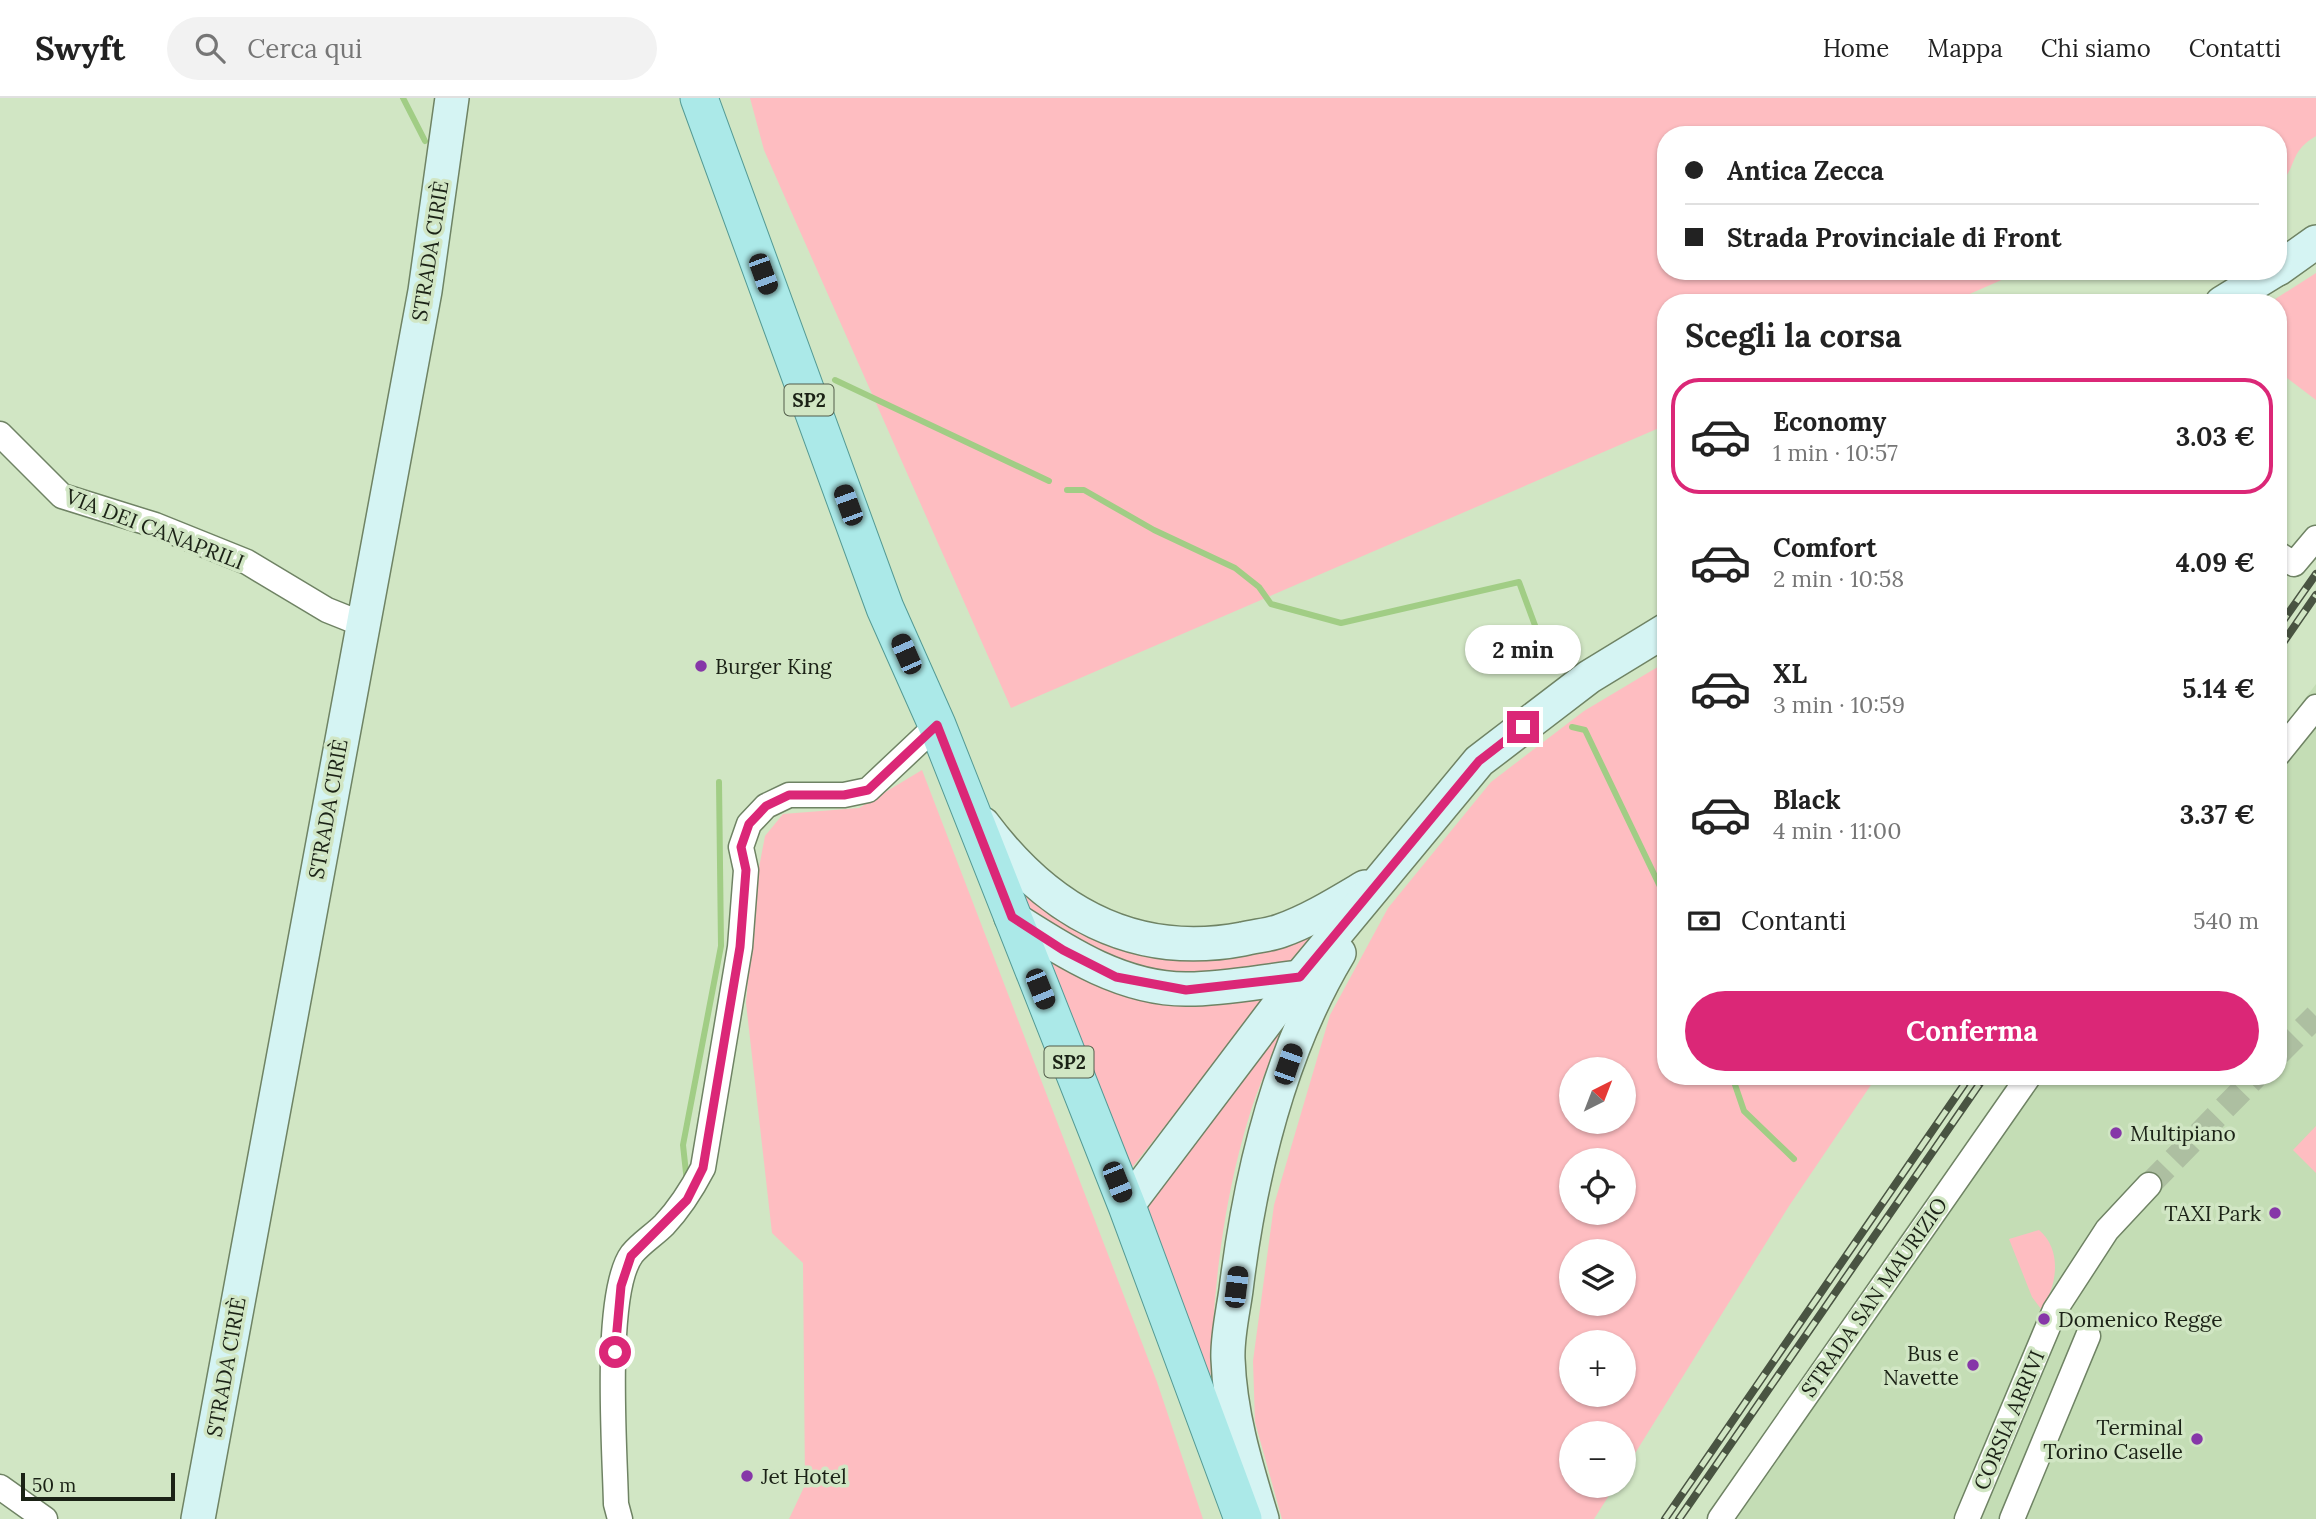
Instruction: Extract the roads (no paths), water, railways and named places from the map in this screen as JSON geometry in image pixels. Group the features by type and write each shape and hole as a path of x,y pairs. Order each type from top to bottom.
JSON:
{"main road":[{"name":"STRADA CIRIÈ","path":"198,1519 442,182 452,98"},
{"name":"SP2","path":"699,98 885,608 937,725 1127,1206 1243,1519"},
{"path":"2287,262 2316,242"},
{"path":"2237,294 2259,280"},
{"path":"1127,1206 1300,977 1479,761 1589,677 1657,635"},
{"path":"970,807 1009,859 1055,899 1108,929 1154,943 1212,945 1279,932 1385,875"},
{"path":"1262,1519 1235,1427 1228,1357 1242,1240 1272,1112 1296,1040 1327,972 1385,875"},
{"path":"1012,917 1063,950 1116,977 1186,990 1300,977"}],"street":[{"name":"VIA DEI CANAPRILI","path":"0,434 62,496 155,526 247,562 327,611 362,624"},
{"path":"2287,560 2294,564 2316,538"},
{"path":"2287,743 2316,707"},
{"path":"620,1519 615,1504 614,1407 615,1324 621,1286 631,1256 687,1200 703,1168 740,947 746,870 741,847 749,824 766,806 789,795 844,795 868,790 937,725"},
{"name":"STRADA SAN MAURIZIO","path":"1723,1516 2023,1085"},
{"name":"CORSIA ARRIVI","path":"1967,1519 2055,1310 2108,1230 2148,1185"},
{"path":"2012,1519 2088,1336"},
{"path":"0,1487 45,1519"}],"waterway":[{"path":"403,98 425,141"},
{"path":"835,380 1049,481"},
{"path":"1067,490 1084,490 1154,530 1235,568 1259,587 1271,604 1341,623 1519,582 1550,666"},
{"path":"1572,727 1585,730 1657,880"},
{"path":"687,1182 683,1145 721,946 719,782"},
{"path":"1735,1085 1744,1111 1794,1159"}],"tunnel":[{"path":"2287,1045 2316,1016"},
{"path":"2149,1185 2247,1085"}],"railway":[{"path":"2287,615 2316,574"},
{"path":"2287,637 2316,595"},
{"path":"1665,1519 1964,1085"},
{"path":"1679,1519 1979,1085"}],"place":[{"name":"Burger King","path":"701,666"},
{"name":"Multipiano","path":"2116,1133"},
{"name":"TAXI Park","path":"2275,1213"},
{"name":"Domenico Regge","path":"2044,1319"},
{"name":"Bus e Navette","path":"1973,1365"},
{"name":"Terminal Torino Caselle","path":"2197,1439"},
{"name":"Jet Hotel","path":"747,1476"}]}
